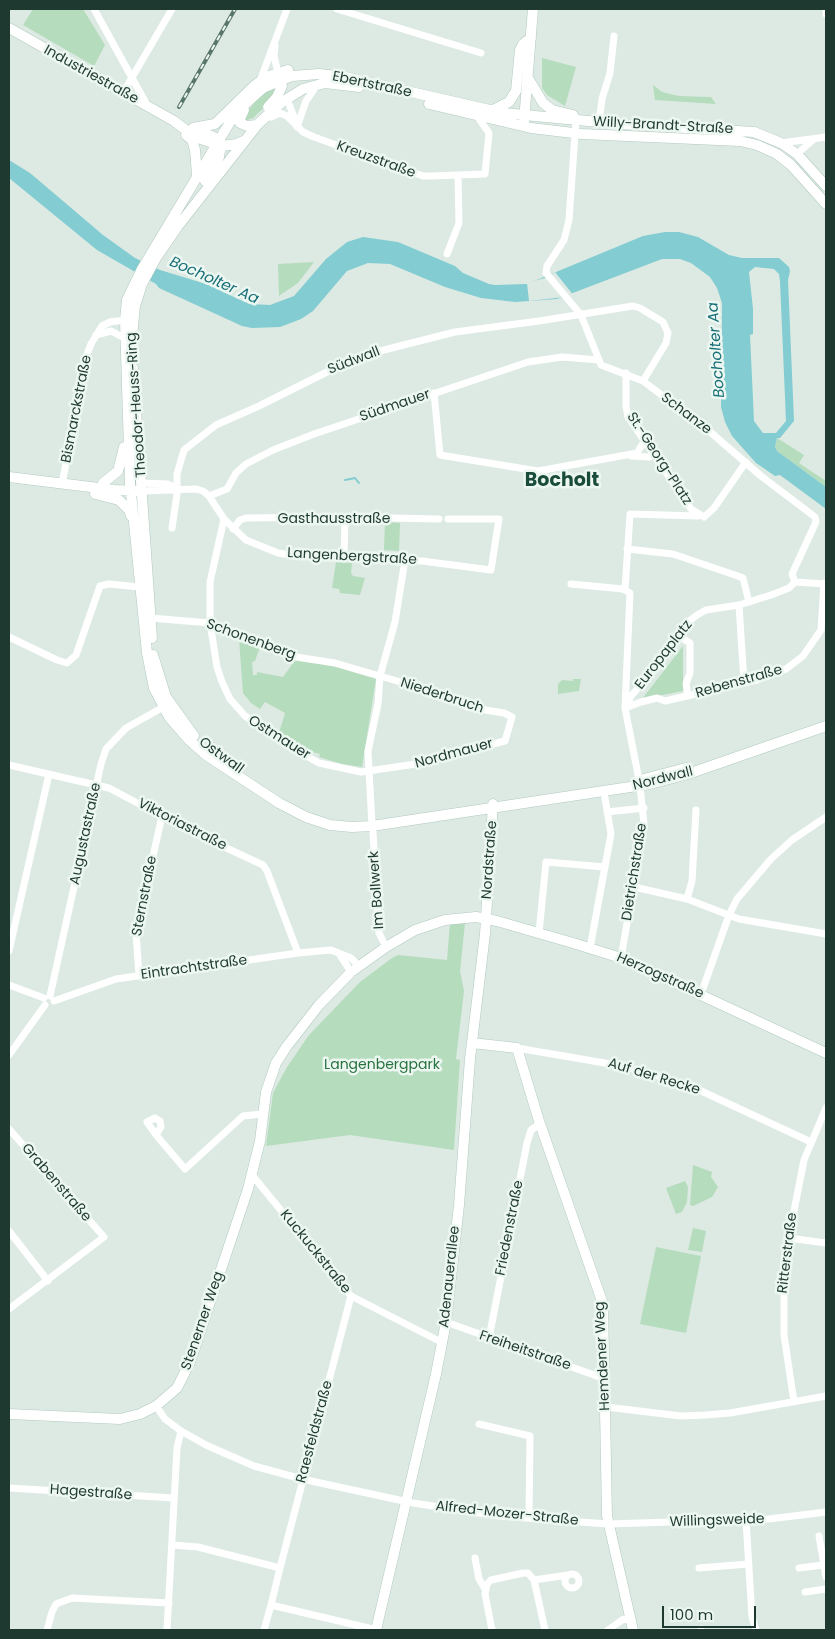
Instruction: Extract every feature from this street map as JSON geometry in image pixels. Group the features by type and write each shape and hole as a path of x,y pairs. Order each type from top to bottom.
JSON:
{"main road":[{"path":"524,127 532,9"},
{"name":"Industriestraße","path":"9,28 174,121"},
{"path":"492,111 501,108 509,102 516,91 520,50 523,44 531,38"},
{"name":"Ebertstraße","path":"219,144 240,109 255,94 280,79 319,74 345,77 492,111 525,115"},
{"path":"528,78 543,103 552,110 572,114 576,120"},
{"path":"193,128 215,124 260,81 280,79"},
{"path":"280,79 287,99"},
{"path":"255,94 240,119 242,124 255,125 277,97 280,79"},
{"name":"Ebertstraße","path":"242,142 255,125 287,99 303,89 318,84 334,83 357,86 524,127"},
{"name":"Willy-Brandt-Straße","path":"525,115 600,123 754,132 781,143 796,154 826,186"},
{"path":"174,121 194,137 219,144 242,142"},
{"path":"174,121 193,128 219,144"},
{"path":"174,121 192,140 197,156 197,176"},
{"name":"Willy-Brandt-Straße","path":"524,127 575,133 740,141 757,145 777,154"},
{"name":"Theodor-Heuss-Ring","path":"152,257 242,142"},
{"path":"178,226 220,154 219,144"},
{"name":"Theodor-Heuss-Ring","path":"128,429 127,303 197,176 219,144"},
{"path":"777,154 796,154"},
{"path":"777,154 802,174 826,204"},
{"name":"Theodor-Heuss-Ring","path":"136,487 132,328 139,282"},
{"path":"128,429 133,446 136,487"},
{"path":"103,483 118,471 128,429"},
{"path":"9,477 68,485 136,487"},
{"path":"68,485 103,483 136,487"},
{"name":"Ostwall","path":"68,485 119,500 129,510 134,524"},
{"name":"Ostwall","path":"136,487 134,524 149,670 176,726 206,755 279,803 306,818 330,825 372,826 493,806"},
{"name":"Ostwall","path":"136,487 147,563 155,664 166,706"},
{"name":"Nordwall","path":"493,806 604,792 639,783 826,720"},
{"name":"Nordwall","path":"493,806 688,774 826,726"},
{"name":"Nordstraße","path":"486,918 493,806"},
{"name":"Stenerner Weg","path":"9,1414 120,1419 140,1414 170,1396 183,1379 252,1175 260,1140 262,1114 268,1084 276,1063 287,1046 319,1005 355,969 386,947 433,923 457,918 486,918"},
{"name":"Herzogstraße","path":"486,918 621,958 826,1053"},
{"name":"Adenauerallee","path":"377,1630 443,1343 486,918"},
{"path":"472,1043 517,1048"},
{"name":"Hemdener Weg","path":"517,1048 540,1124 603,1304 608,1524 633,1630"}],"street":[{"path":"94,9 149,107"},
{"path":"123,93 172,9"},
{"path":"255,94 287,9"},
{"path":"337,9 481,53"},
{"path":"826,9 826,14"},
{"path":"277,32 274,56 280,79"},
{"path":"600,123 602,99 610,73 614,36"},
{"path":"297,127 306,101 318,84"},
{"path":"287,99 297,127"},
{"name":"Kreuzstraße","path":"255,125 280,113 287,116 297,127 314,138 423,176 483,175 487,172 489,133 477,116"},
{"path":"576,120 569,220 564,240 546,270 547,275 581,315 599,360"},
{"path":"781,143 826,137"},
{"path":"796,154 814,138"},
{"path":"447,254 459,223 458,175"},
{"name":"Südwall","path":"172,528 177,474 180,458 184,450 216,425 259,406 341,364 403,343 479,327 581,315 626,305 640,308 663,322 668,333 666,343 643,381"},
{"path":"95,335 105,324 126,320"},
{"path":"95,335 111,331 126,340"},
{"name":"Bismarckstraße","path":"68,485 86,356 95,335"},
{"name":"Südmauer","path":"209,496 227,489 241,468 273,450 434,393 545,358 576,357 599,360"},
{"name":"Schanze","path":"599,360 606,368 643,381 708,430 810,512 816,522 792,574 795,582"},
{"name":"St.-Georg-Platz","path":"626,374 626,413 655,453 691,509 704,516"},
{"path":"434,393 440,455 538,471 637,453 645,440"},
{"path":"628,455 649,457 655,453"},
{"path":"704,516 714,508 746,462"},
{"path":"136,487 168,484 177,489 196,489 209,496"},
{"name":"Langenbergstraße","path":"209,496 233,529 250,542 278,553 405,560 491,570 499,519 448,520"},
{"name":"St.-Georg-Platz","path":"628,520 633,513 704,516"},
{"path":"344,558 346,517"},
{"name":"Gasthausstraße","path":"233,529 240,520 246,518 346,517 439,519"},
{"name":"Ostmauer","path":"224,519 210,582 210,624 217,667 224,687 233,703 244,716 284,743 319,763 348,770 369,772"},
{"name":"Dietrichstraße","path":"621,958 642,838 644,808 625,708 628,520"},
{"path":"627,549 673,554 735,574 743,578 749,602"},
{"name":"Im Bollwerk","path":"386,947 379,933 368,750 378,704 380,676 394,622 405,560"},
{"path":"795,582 825,584"},
{"name":"Europaplatz","path":"625,708 631,696 656,668 688,622 697,615 706,610 738,605 779,592 795,582"},
{"path":"9,637 67,663 73,660 76,655 100,586 109,584 140,587"},
{"path":"571,584 628,591"},
{"name":"Rebenstraße","path":"625,708 657,698 664,701 744,682 771,675 793,665 804,656 823,630 825,584"},
{"path":"738,605 744,682"},
{"name":"Schonenberg","path":"150,618 210,624 270,645 296,657 323,660 380,676"},
{"path":"679,636 690,644 690,673 686,684 688,696"},
{"name":"Niederbruch","path":"380,676 442,694 467,707 504,713"},
{"name":"Augustastraße","path":"48,1000 96,785 106,749 117,735 166,706"},
{"name":"Nordmauer","path":"369,772 416,764 505,741 512,718 504,713"},
{"name":"Viktoriastraße","path":"9,765 96,785 118,792 162,816 263,865 298,953"},
{"path":"9,951 49,774"},
{"path":"590,948 610,834 604,792"},
{"path":"607,812 644,808"},
{"path":"687,899 692,881 696,810"},
{"name":"Sternstraße","path":"139,976 136,932 162,816"},
{"path":"701,994 730,914 743,892 771,859 792,840 826,817"},
{"path":"539,933 546,862 605,867"},
{"path":"634,888 687,899 762,924 826,934"},
{"name":"Eintrachtstraße","path":"48,1000 106,982 139,976 325,950 338,953 355,969"},
{"path":"9,985 48,1000 9,1055"},
{"name":"Auf der Recke","path":"517,1048 628,1067 671,1080 698,1089 811,1142"},
{"name":"Ritterstraße","path":"794,1402 785,1354 783,1308 788,1238 799,1179 811,1142 826,1108"},
{"path":"156,1135 185,1169 229,1126 243,1116 262,1114"},
{"name":"Friedenstraße","path":"489,1338 527,1143 531,1130 540,1124"},
{"name":"Grabenstraße","path":"9,1129 104,1237 48,1281"},
{"name":"Kuckuckstraße","path":"252,1175 351,1296 443,1343"},
{"path":"9,1231 48,1281 9,1309"},
{"path":"788,1238 826,1243"},
{"name":"Raesfeldstraße","path":"264,1630 351,1296"},
{"name":"Freiheitstraße","path":"446,1322 605,1379"},
{"path":"606,1407 681,1416 705,1415 826,1396"},
{"path":"156,1406 165,1418 181,1431 177,1448 167,1630"},
{"path":"479,1424 530,1436 529,1517"},
{"name":"Alfred-Mozer-Straße","path":"181,1431 237,1459 302,1479 406,1502 486,1514 608,1524"},
{"name":"Hagestraße","path":"9,1488 174,1498"},
{"name":"Willingsweide","path":"608,1524 746,1520 826,1512"},
{"path":"746,1520 752,1616 756,1630"},
{"path":"820,1536 826,1577"},
{"path":"172,1545 198,1546 280,1568"},
{"path":"475,1558 479,1579 485,1589 492,1630"},
{"path":"699,1568 748,1564"},
{"path":"799,1568 823,1565"},
{"path":"485,1589 491,1580 523,1573 528,1574 534,1580 544,1630"},
{"path":"534,1580 568,1575"},
{"path":"805,1592 826,1589"},
{"path":"47,1630 56,1604 72,1598 169,1603"},
{"path":"271,1605 377,1630"},
{"path":"608,1630 622,1620 630,1618"}],"green space":[{"path":"33,9 83,9 105,45 94,66 23,25"},
{"path":"542,58 576,67 565,106 547,95 542,88"},
{"path":"653,85 662,92 679,96 711,97 716,104 655,100"},
{"path":"278,86 273,99 253,118 245,121 245,114 264,92"},
{"path":"314,262 298,283 279,296 278,264"},
{"path":"777,438 804,455 799,463 826,481 826,487 777,451 775,445"},
{"path":"385,522 400,523 399,551 384,550"},
{"path":"336,562 352,563 351,573 353,576 365,578 360,595 340,593 339,589 332,588"},
{"path":"239,639 260,647 255,661 252,662 253,675 257,675 257,672 283,677 296,659 319,662 376,679 362,767 342,764 319,757 320,754 311,752 279,733 285,713 265,702 260,709 251,703 243,693"},
{"path":"683,646 683,691 642,699"},
{"path":"573,679 581,679 579,691 558,694 558,684 562,680 573,681"},
{"name":"Langenbergpark","path":"450,923 465,923 460,971 464,991 456,1059 460,1060 454,1150 350,1135 266,1146 273,1093 287,1067 309,1035 360,982 392,958 398,955 447,960"},
{"path":"693,1165 712,1172 711,1177 718,1187 712,1197 693,1206 690,1205"},
{"path":"685,1181 688,1187 687,1202 682,1212 676,1214 666,1188"},
{"path":"693,1228 706,1231 702,1252 688,1250"},
{"path":"656,1247 701,1256 686,1333 640,1324"}],"water":[{"path":"9,160 30,173 103,235 135,258 160,270 206,284 249,304 270,305 294,296 326,259 347,242 363,237 398,242 455,266 463,273 495,285 527,284 643,236 665,232 679,232 698,237 729,255 742,258 779,258 789,267 790,271 788,280 794,421 780,438 777,438 775,446 777,451 826,487 826,509 780,475 775,476 756,463 732,436 725,422 721,407 722,303 717,288 710,277 691,263 680,259 662,259 557,299 515,302 481,298 445,287 390,264 368,263 347,271 313,311 301,319 280,327 252,328 242,326 159,288 156,284 97,250 9,178","holes":["755,267 774,269 779,274 780,281 786,421 776,433 763,433 754,421 750,335 753,334 753,309 749,272"]}],"pier":[{"path":"555,272 574,296 529,301 527,283 548,277"}],"waterway":[{"path":"345,480 355,478 359,483"}],"railway":[{"path":"179,107 235,9"}],"district":[{"name":"Bocholt","path":"562,481"}],"water label":[{"name":"Bocholter Aa","path":"214,281"},
{"name":"Bocholter Aa","path":"717,350"}]}
